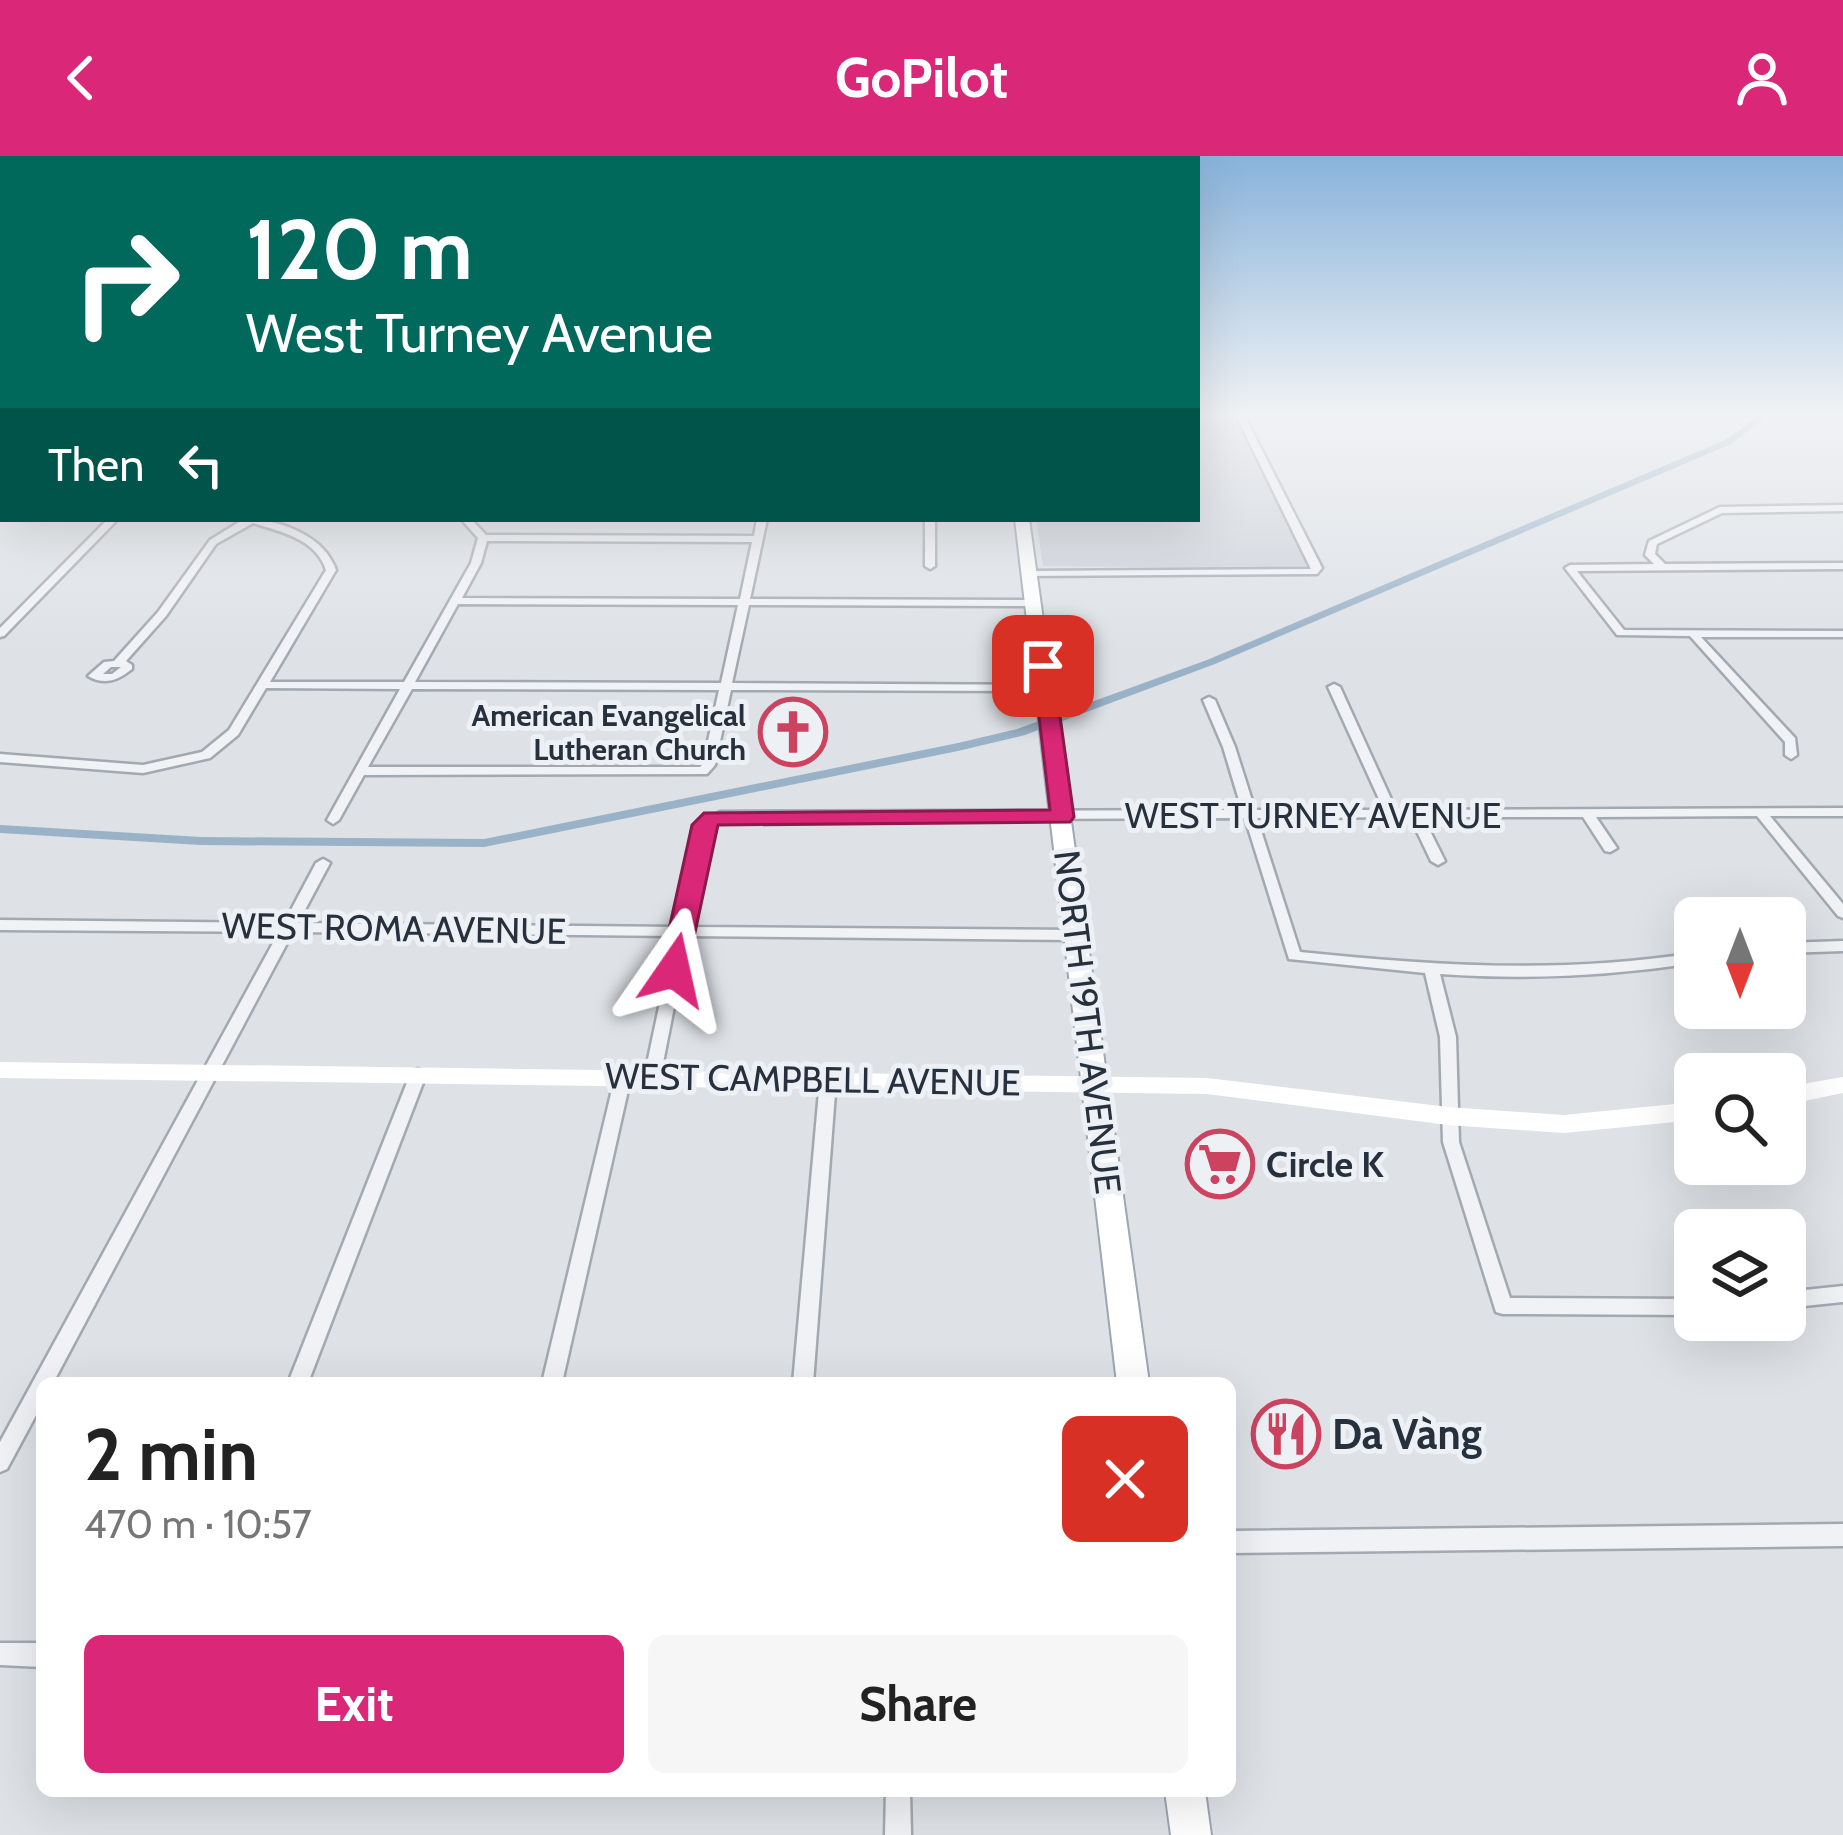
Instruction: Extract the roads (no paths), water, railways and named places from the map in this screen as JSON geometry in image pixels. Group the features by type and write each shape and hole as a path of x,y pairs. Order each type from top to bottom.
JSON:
{"main road":[{"name":"NORTH 19TH AVENUE","path":"1022,522 1132,1377"},
{"path":"1186,1797 1191,1835"}],"street":[{"path":"1030,574 1314,572 1317,568 1279,493"},
{"path":"1660,566 1651,555 1652,543 1711,512 1843,508"},
{"path":"2,630 110,522"},
{"path":"118,663 162,614 213,542 248,522"},
{"path":"0,758 126,769 177,765 226,743 324,588 330,562 311,542 256,522"},
{"path":"469,522 483,538 757,539"},
{"path":"360,771 703,771 709,765 761,522"},
{"path":"929,566 930,522"},
{"path":"333,820 476,563 483,538"},
{"path":"1841,568 1570,568 1621,633 1843,634"},
{"path":"454,601 1034,603"},
{"path":"1694,634 1791,741 1791,755"},
{"path":"260,685 1046,688"},
{"path":"1334,687 1392,814"},
{"path":"1209,700 1294,956 1432,971 1543,975 1674,960"},
{"name":"WEST TURNEY AVENUE","path":"681,932 704,825 712,818 1843,812"},
{"path":"1761,813 1843,914"},
{"path":"1415,814 1438,861"},
{"path":"1588,814 1610,848"},
{"path":"47,1377 323,863"},
{"name":"WEST ROMA AVENUE","path":"0,925 1076,935"},
{"path":"652,1078 681,932"},
{"path":"1806,947 1843,946"},
{"path":"1432,971 1448,1037 1448,1117 1470,1208 1503,1306 1674,1307"},
{"name":"WEST CAMPBELL AVENUE","path":"0,1070 1095,1084 1234,1088 1448,1117 1564,1124 1674,1114"},
{"path":"300,1377 418,1075"},
{"path":"553,1377 623,1077"},
{"path":"803,1377 828,1080"},
{"path":"1806,1092 1843,1085"},
{"path":"1806,1298 1843,1294"},
{"path":"0,1462 36,1397"},
{"path":"1236,1542 1843,1534"},
{"path":"0,1654 36,1655"},
{"path":"898,1797 898,1835"}],"waterway":[{"path":"0,829 201,841 484,843 958,747 1021,732 1211,662 1607,493"}],"place":[{"name":"American Evangelical Lutheran Church","path":"793,732"},
{"name":"Circle K","path":"1220,1164"},
{"name":"Da Vàng","path":"1286,1434"}]}
